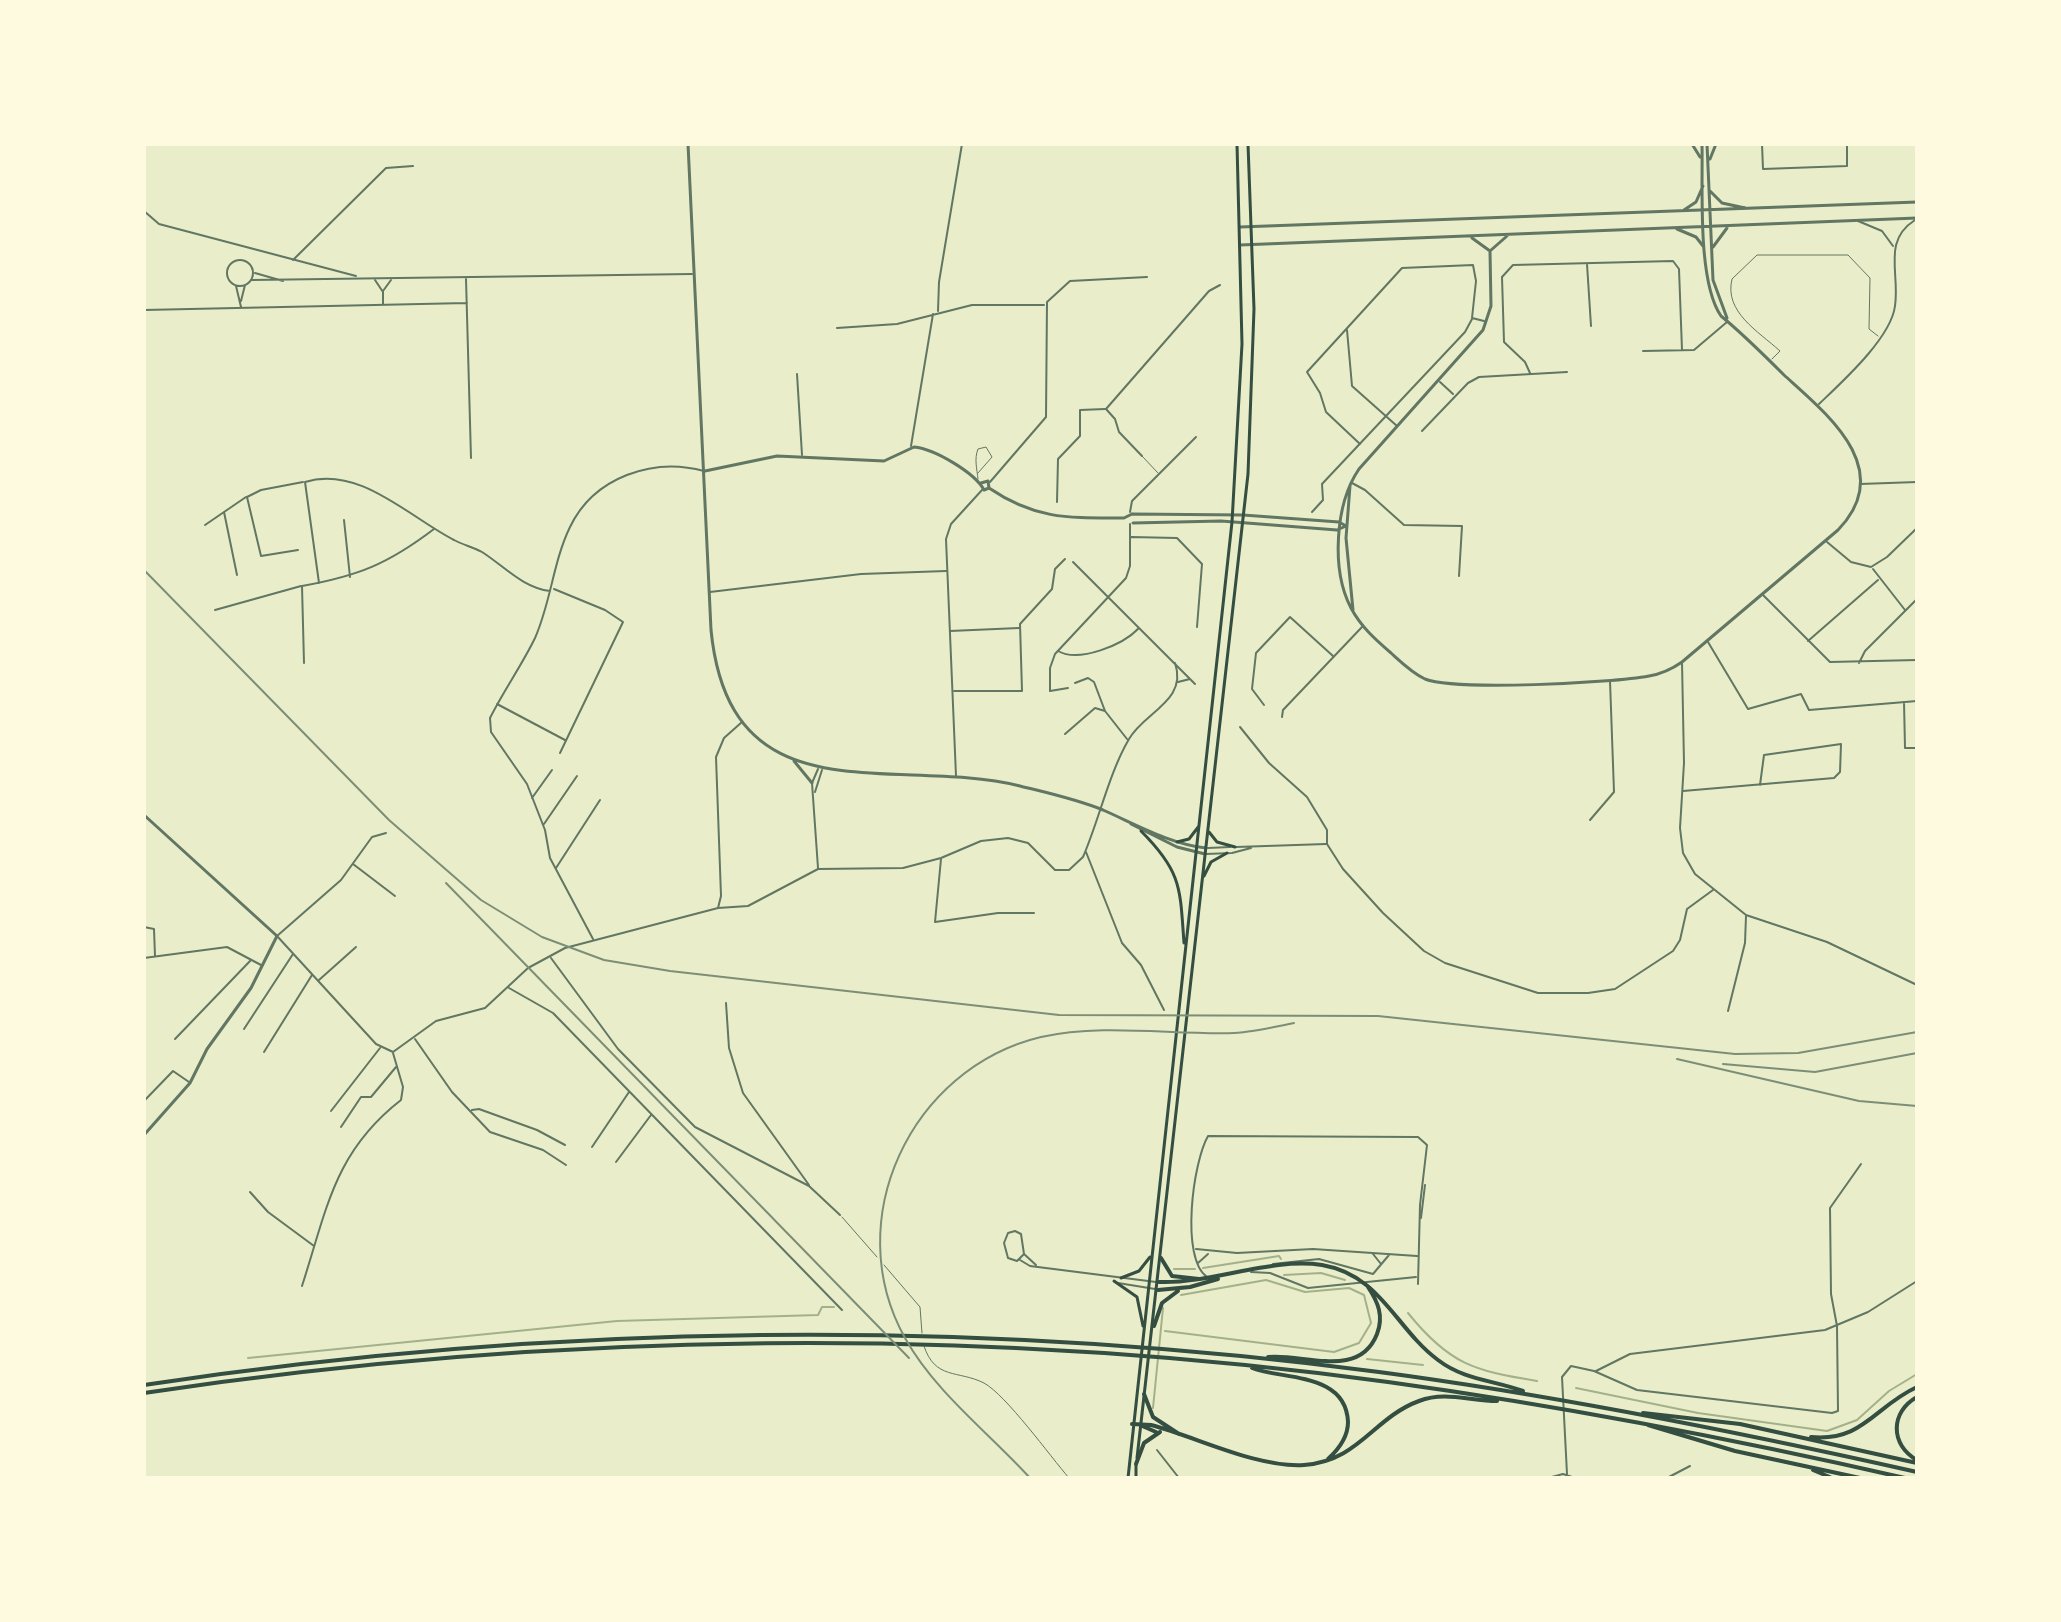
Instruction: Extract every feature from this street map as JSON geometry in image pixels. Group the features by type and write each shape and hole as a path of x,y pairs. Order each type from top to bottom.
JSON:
{"highway":[{"path":"1161,1258 1172,1276 1201,1279"},
{"path":"1158,1290 1184,1288 1266,1269 1316,1264 1361,1279 1380,1294 1438,1360 1470,1377 1529,1394"},
{"path":"1159,1282 1222,1278"},
{"path":"144,1385 352,1358 492,1346 693,1337 947,1337 1331,1362 1350,1359 1365,1351 1377,1335 1380,1318 1378,1304 1367,1284"},
{"path":"1154,1326 1165,1299 1184,1288"},
{"path":"144,1393 354,1367 493,1355 692,1345 947,1346 1248,1366 1507,1400 1646,1424 1905,1478"},
{"path":"1262,1358 1529,1394 1637,1413 1917,1472"},
{"path":"1248,1366 1307,1379 1337,1395 1346,1412 1347,1429 1340,1447 1322,1462"},
{"path":"1793,1435 1827,1438 1849,1434 1917,1387"},
{"path":"1144,1394 1151,1415 1181,1436"},
{"path":"1132,1424 1151,1425 1278,1463 1301,1465 1322,1462 1357,1448 1396,1413 1418,1401 1447,1396 1507,1400"},
{"path":"1917,1397 1901,1410 1896,1430 1901,1446 1917,1461"},
{"path":"1637,1413 1728,1422 1917,1461"},
{"path":"1646,1424 1660,1431 1860,1478"},
{"path":"1140,1425 1170,1433"},
{"path":"1136,1464 1144,1443 1160,1432"},
{"path":"1780,1461 1832,1478"}],"main road":[{"path":"1128,1478 1233,514 1242,344 1237,144"},
{"path":"1136,1478 1243,515 1252,399 1252,244 1248,144"},
{"path":"1177,842 1191,837 1200,823"},
{"path":"1208,829 1217,842 1235,847"},
{"path":"1141,831 1163,855 1178,884 1184,910 1185,950"},
{"path":"1202,879 1211,862 1227,853"},
{"path":"1121,1278 1142,1269 1152,1253"},
{"path":"1114,1281 1135,1295 1143,1326"}],"street":[{"path":"688,144 710,592 718,672 743,721 791,759 812,783 818,869"},
{"path":"1692,144 1702,164"},
{"path":"1490,251 1491,299 1487,322 1478,338 1397,426 1351,482 1341,503 1339,530 1344,590 1362,626 1411,671 1439,683 1610,680 1655,675 1682,662 1826,541 1848,519 1859,484 1853,446 1818,405 1719,313 1709,292 1702,164 1705,144"},
{"path":"1705,144 1709,163 1714,286 1728,322"},
{"path":"1709,163 1716,144"},
{"path":"1770,144 1762,144 1763,169 1847,166 1847,144"},
{"path":"938,311 939,282 962,145 956,145"},
{"path":"293,261 386,168 413,166"},
{"path":"1676,212 1696,202 1704,182"},
{"path":"1710,191 1722,203 1753,209"},
{"path":"1240,227 1917,202"},
{"path":"144,211 159,224 356,276"},
{"path":"1240,245 1917,218"},
{"path":"1818,405 1890,324 1896,302 1893,246 1901,231 1917,218"},
{"path":"1857,221 1882,231 1893,246"},
{"path":"1711,250 1719,235 1730,226"},
{"path":"1675,228 1696,237 1705,249"},
{"path":"1490,251 1511,234"},
{"path":"1468,236 1490,251"},
{"path":"241,303 236,285 227,275 231,263 239,259 248,261 254,273 252,280"},
{"path":"1530,373 1525,362 1504,342 1503,274 1513,265 1669,260 1678,265 1682,350"},
{"path":"1587,263 1591,326"},
{"path":"1312,512 1323,500 1322,484 1360,444 1465,332 1472,318 1476,281 1473,265 1409,266 1391,278 1307,370 1307,378 1320,393 1326,412 1360,444"},
{"path":"254,273 289,281"},
{"path":"236,285 245,285 252,280 693,274"},
{"path":"837,328 897,324 938,311 982,304 1045,305 1070,281 1147,277"},
{"path":"466,278 471,458"},
{"path":"375,280 383,292"},
{"path":"383,305 383,292 391,280"},
{"path":"241,308 245,285"},
{"path":"1057,502 1058,459 1080,436 1080,410 1106,409 1209,291 1220,285"},
{"path":"144,310 467,303"},
{"path":"989,488 989,482 1046,417 1045,305"},
{"path":"911,447 933,313"},
{"path":"1472,318 1487,322"},
{"path":"1643,351 1699,348 1728,322"},
{"path":"1346,328 1352,386 1397,426"},
{"path":"1422,431 1455,396 1479,377 1567,372"},
{"path":"797,374 802,456"},
{"path":"1439,382 1455,396"},
{"path":"1106,409 1115,419 1119,432 1142,456"},
{"path":"1068,688 1050,691 1051,662 1129,573 1132,501 1196,437"},
{"path":"594,940 555,869 532,798 522,776 491,732 490,718 535,637 569,529 588,501 623,476 655,466 672,464 705,471 770,457 802,456 884,461 911,447 925,449 980,482 989,482"},
{"path":"205,525 261,490 330,477 353,483 485,553 535,588 552,590 605,610 623,622 560,753"},
{"path":"305,482 319,583"},
{"path":"980,482 982,489"},
{"path":"1351,482 1346,526 1348,581 1354,613"},
{"path":"1351,482 1365,490 1404,525 1462,526 1463,565 1459,576"},
{"path":"1859,484 1917,482"},
{"path":"956,776 947,531 982,489 989,488 1034,512 1053,517 1233,514 1339,522 1346,526"},
{"path":"247,497 261,556 298,550"},
{"path":"224,512 237,575"},
{"path":"1124,518 1131,524 1232,522 1339,530 1346,526"},
{"path":"344,520 350,578"},
{"path":"215,610 302,586 350,578 402,553 435,528"},
{"path":"1826,541 1851,562 1871,567 1887,557 1917,528"},
{"path":"1130,537 1177,538 1202,564 1197,627"},
{"path":"952,692 1022,691 1020,628 1052,589 1055,569 1065,559"},
{"path":"1073,562 1195,684"},
{"path":"1871,567 1878,580 1906,611"},
{"path":"710,592 861,574 947,571"},
{"path":"1807,642 1878,580"},
{"path":"302,586 304,663"},
{"path":"1763,594 1830,662 1917,660"},
{"path":"1859,663 1865,651 1917,599"},
{"path":"1264,705 1252,689 1255,656 1290,617 1333,656"},
{"path":"1282,717 1283,710 1362,626"},
{"path":"1058,651 1072,656 1097,650 1125,641 1139,627"},
{"path":"950,631 1020,628"},
{"path":"1707,641 1748,709 1801,694 1807,709 1812,710 1917,701"},
{"path":"1682,662 1683,853 1695,874 1746,915 1827,942 1917,985"},
{"path":"393,1052 436,1021 482,1009 528,968 565,948 690,918 718,908 753,904 793,879 818,869 903,868 941,858 981,841 1009,838 1028,843 1049,866 1061,871 1074,868 1086,851 1128,740 1162,707 1177,683 1175,663"},
{"path":"1075,683 1088,678 1094,682 1105,711 1128,740"},
{"path":"1177,683 1190,679"},
{"path":"1590,820 1614,792 1610,680"},
{"path":"1904,701 1905,748 1917,748"},
{"path":"497,704 566,741"},
{"path":"1065,734 1095,708 1105,711"},
{"path":"718,908 721,896 716,757 724,738 743,721"},
{"path":"1240,727 1269,763 1302,790 1327,830 1327,844 1343,869 1383,913 1424,951 1445,963 1538,993 1603,991 1639,976 1673,951 1680,940 1687,909 1713,890"},
{"path":"1682,791 1760,785 1837,777 1841,744 1764,755 1760,785"},
{"path":"791,759 820,770 869,775 956,776 1018,786 1101,810 1177,842 1197,847 1327,844"},
{"path":"532,798 552,770"},
{"path":"812,783 820,770"},
{"path":"815,793 820,770"},
{"path":"543,825 577,776"},
{"path":"555,869 600,800"},
{"path":"144,815 277,936 380,1047 393,1052"},
{"path":"1128,821 1141,831 1196,853 1227,853 1256,846"},
{"path":"144,1135 190,1083 207,1049 251,988 277,936 341,880 374,835 386,833"},
{"path":"1086,851 1122,943 1141,965 1164,1010"},
{"path":"941,858 935,922 998,913 1034,913"},
{"path":"352,863 395,896"},
{"path":"1728,1011 1740,968 1746,915"},
{"path":"144,927 154,929 155,957"},
{"path":"144,958 216,946 238,950 262,965"},
{"path":"318,980 356,947"},
{"path":"244,1029 294,953"},
{"path":"550,957 618,1049 695,1127 809,1186"},
{"path":"175,1039 252,959"},
{"path":"264,1052 313,974"},
{"path":"508,987 553,1013 842,1310"},
{"path":"726,1003 729,1048 743,1093 809,1186 840,1215"},
{"path":"414,1038 452,1092 490,1132 543,1150 566,1165"},
{"path":"331,1111 380,1047"},
{"path":"302,1286 330,1194 357,1142 372,1122 401,1100 403,1087 393,1052"},
{"path":"341,1127 361,1097 371,1097 397,1066"},
{"path":"144,1101 173,1071 190,1083"},
{"path":"592,1147 629,1092"},
{"path":"471,1111 479,1109 530,1127 565,1145"},
{"path":"616,1162 651,1114"},
{"path":"1209,1278 1200,1272 1189,1235 1195,1185 1205,1140 1211,1135 1421,1137 1427,1145 1417,1256 1418,1284"},
{"path":"1567,1474 1562,1377 1571,1366 1594,1371 1637,1390 1832,1413 1840,1405 1837,1326 1831,1294 1830,1208 1861,1164"},
{"path":"250,1192 268,1212 315,1247"},
{"path":"1038,1266 1024,1254 1021,1234 1015,1231 1008,1233 1004,1243 1010,1260 1020,1260 1038,1266 1103,1276 1159,1282"},
{"path":"1195,1249 1210,1253 1304,1249 1417,1256"},
{"path":"1197,1264 1210,1253"},
{"path":"1372,1253 1381,1264"},
{"path":"1020,1260 1024,1254"},
{"path":"1266,1269 1279,1262 1319,1259 1373,1274 1390,1254"},
{"path":"1251,1272 1270,1273 1308,1288 1418,1277"},
{"path":"1103,1276 1158,1290"},
{"path":"1594,1371 1630,1354 1808,1333 1837,1326 1868,1312 1917,1281"},
{"path":"1157,1450 1179,1478"},
{"path":"1667,1478 1690,1466"},
{"path":"1548,1478 1567,1474 1575,1478"}],"lane":[{"path":"1770,361 1780,351 1735,310 1730,297 1732,279 1757,255 1846,253 1864,268 1870,281 1869,329 1880,338"},
{"path":"978,473 992,457 986,447 977,452 978,473 980,482"},
{"path":"1142,456 1160,475"},
{"path":"840,1215 877,1257"},
{"path":"884,1265 920,1307 922,1342 933,1364 943,1372 988,1387 1069,1478"}],"waterway":[{"path":"1203,1268 1279,1256 1281,1259"},
{"path":"1174,1269 1195,1269"},
{"path":"1284,1275 1321,1273 1345,1280"},
{"path":"1165,1331 1334,1352 1359,1343 1371,1323 1364,1295 1349,1288 1305,1292 1266,1280 1181,1295"},
{"path":"248,1358 617,1321 818,1315 822,1307 834,1307"},
{"path":"1153,1408 1163,1308"},
{"path":"1408,1313 1437,1344 1464,1362 1479,1369 1537,1381"},
{"path":"1367,1359 1423,1365"},
{"path":"1576,1388 1698,1413 1827,1431 1857,1420 1889,1391 1917,1374"}],"railway":[{"path":"144,570 389,820 481,900 542,937 604,960 670,971 1059,1015 1378,1016 1735,1054 1798,1053 1917,1032"},
{"path":"446,883 909,1358"},
{"path":"1030,1478 963,1411 917,1358 905,1338 887,1292 880,1246 885,1199 900,1155 923,1115 956,1081 995,1054 1041,1037 1113,1030 1234,1033 1294,1023"},
{"path":"1723,1064 1815,1072 1917,1053"},
{"path":"1677,1059 1859,1101 1917,1106"}]}
